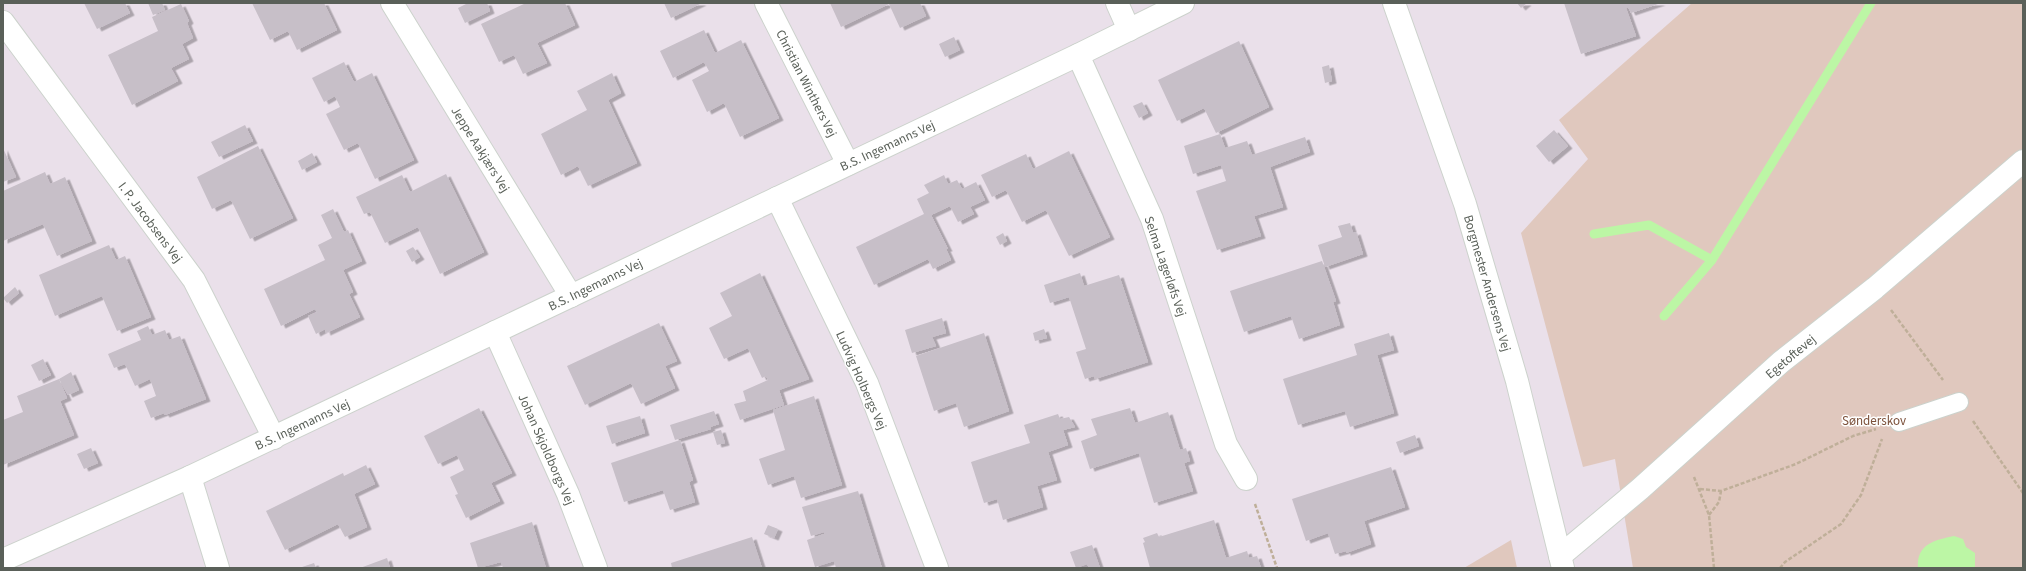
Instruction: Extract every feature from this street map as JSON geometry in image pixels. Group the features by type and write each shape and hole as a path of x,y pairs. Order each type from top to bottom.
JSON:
{"street":[{"name":"Jeppe Aakjærs Vej","path":"392,3 571,296"},
{"name":"Christian Winthers Vej","path":"766,3 848,164"},
{"path":"1117,3 1129,30"},
{"name":"B.S. Ingemanns Vej","path":"3,560 274,438 1078,55 1183,3"},
{"name":"Borgmester Andersens Vej","path":"1394,3 1467,211 1517,381 1562,562"},
{"name":"I. P. Jacobsens Vej","path":"3,22 194,280 274,438"},
{"name":"Selma Lagerløfs Vej","path":"1078,55 1152,219 1226,444 1246,479"},
{"name":"Egetoftevej","path":"1562,562 1640,489 1781,362 1875,288 2023,161"},
{"name":"Ludvig Holbergs Vej","path":"777,198 867,383 937,568"},
{"name":"Johan Skjoldborgs Vej","path":"495,332 568,494 596,568"},
{"path":"190,477 218,568"}],"lane":[{"path":"1893,424 1959,402"}],"path":[{"path":"1700,489 1720,491 1796,464 1854,436 1893,424"},
{"path":"1780,568 1785,562 1841,524 1861,495 1893,424"},
{"path":"1682,452 1700,489 1709,515 1714,568"},
{"path":"1246,479 1277,568"},
{"path":"1709,515 1719,502 1720,491"}],"green space":[{"name":"Sønderskov","path":"1692,3 2023,3 2023,568 1633,568 1615,459 1583,467 1521,233 1588,159 1559,120"},
{"path":"1511,540 1517,568 1464,568"}],"shaded area":[{"path":"1954,536 1963,539 1966,547 1975,553 1975,568 1918,568 1920,553 1928,544 1940,539"}],"building":[{"path":"84,3 125,3 130,13 97,29"},
{"path":"148,3 162,3 165,10 153,15"},
{"path":"252,3 324,3 337,30 297,50 288,31 270,40"},
{"path":"468,3 487,3 490,11 465,23 458,8"},
{"path":"526,3 565,3 575,25 537,43 547,63 523,74 514,55 499,62 481,24"},
{"path":"664,3 702,3 671,18"},
{"path":"830,3 920,3 926,16 900,28 889,4 841,27"},
{"path":"1517,3 1527,3 1521,8"},
{"path":"1564,3 1661,3 1631,13 1628,7 1626,8 1636,36 1581,54"},
{"path":"181,4 189,21 187,23 193,38 182,44 189,59 171,68 178,81 132,105 108,55 158,31 152,17"},
{"path":"704,30 715,53 741,40 779,118 740,137 724,103 707,112 692,80 709,71 704,62 673,78 660,51"},
{"path":"954,37 960,50 945,57 939,44"},
{"path":"1239,41 1269,107 1216,133 1204,108 1177,121 1158,80"},
{"path":"344,62 354,82 372,73 414,160 375,179 358,143 344,150 326,114 340,107 335,96 324,102 312,78"},
{"path":"1329,65 1332,81 1325,83 1322,67"},
{"path":"612,73 621,93 608,100 637,163 588,186 578,166 561,175 541,134 587,110 577,91"},
{"path":"1142,102 1148,113 1139,118 1133,106"},
{"path":"245,125 253,141 219,157 211,142"},
{"path":"1554,130 1568,146 1549,162 1536,146"},
{"path":"1220,134 1225,148 1247,141 1252,155 1305,137 1310,152 1270,167 1283,207 1254,216 1261,236 1217,250 1196,191 1226,181 1221,165 1193,174 1184,146"},
{"path":"258,146 293,218 250,239 231,200 212,209 197,177"},
{"path":"3,148 16,177 3,182"},
{"path":"1069,151 1110,237 1069,256 1046,210 1022,222 1006,190 992,197 981,175 1026,154 1033,169"},
{"path":"312,153 317,162 302,170 298,161"},
{"path":"45,172 50,184 65,177 92,241 57,256 43,224 3,241 3,191"},
{"path":"446,174 484,252 440,274 418,227 385,243 370,212 364,214 356,197 402,175 410,192"},
{"path":"944,175 948,184 957,180 962,189 976,182 985,200 970,207 974,214 958,222 950,206 931,215 948,249 946,249 951,260 933,269 928,259 874,285 856,247 924,214 917,199 929,193 924,185"},
{"path":"333,209 344,232 348,230 362,261 343,270 353,292 349,294 360,317 326,333 325,329 316,334 308,316 317,312 315,309 281,326 264,289 325,260 318,245 332,238 321,215"},
{"path":"1350,223 1353,233 1356,232 1363,254 1325,267 1318,245 1342,237 1338,226"},
{"path":"1003,233 1007,241 1000,245 996,237"},
{"path":"109,245 116,260 125,256 151,317 117,331 102,296 55,316 39,275"},
{"path":"413,247 420,257 412,262 406,251"},
{"path":"1322,261 1336,301 1333,302 1340,325 1299,339 1291,316 1244,332 1230,291"},
{"path":"760,273 809,379 779,390 784,405 740,420 734,404 746,401 743,391 768,380 766,376 762,378 748,348 724,359 709,328 732,316 720,293"},
{"path":"1080,273 1084,286 1119,275 1148,362 1095,379 1094,376 1085,379 1076,352 1086,349 1069,297 1050,303 1044,285"},
{"path":"15,287 19,293 7,303 3,298"},
{"path":"942,318 946,333 932,337 936,346 912,353 905,330"},
{"path":"659,323 677,361 665,366 675,388 641,404 631,383 585,405 567,366"},
{"path":"148,326 152,335 165,330 169,340 180,336 206,399 165,415 164,413 151,418 144,401 156,396 150,379 135,386 125,364 114,368 108,354 141,340 137,331"},
{"path":"1044,329 1047,338 1035,341 1033,333"},
{"path":"984,333 1009,411 964,427 956,403 934,411 916,356"},
{"path":"1389,333 1394,350 1377,355 1394,413 1350,427 1345,411 1298,425 1283,379 1357,355 1354,344"},
{"path":"43,359 51,375 39,381 31,365"},
{"path":"71,372 79,390 68,395 59,379"},
{"path":"59,379 67,398 60,401 74,435 3,465 3,420 23,412 17,396"},
{"path":"814,396 842,485 801,498 794,476 768,485 759,459 785,450 773,410"},
{"path":"479,408 512,473 491,483 500,501 466,518 455,495 458,494 450,477 464,470 457,455 438,464 424,436"},
{"path":"1130,408 1135,423 1168,412 1180,450 1186,448 1190,461 1184,463 1193,491 1154,503 1139,453 1090,469 1081,441 1097,435 1091,419"},
{"path":"714,411 719,424 710,427 711,429 675,440 670,425"},
{"path":"1058,414 1060,419 1069,417 1075,427 1063,430 1068,445 1048,452 1057,480 1037,486 1043,507 1003,520 997,499 984,503 971,462 1030,443 1024,425"},
{"path":"640,416 645,433 612,444 606,426"},
{"path":"721,430 725,443 717,445 713,432"},
{"path":"1415,435 1419,446 1400,453 1396,442"},
{"path":"680,440 693,480 689,482 695,502 670,510 663,490 624,502 611,463"},
{"path":"91,448 98,463 84,469 77,454"},
{"path":"366,465 375,484 354,494 367,527 345,537 338,524 285,550 266,511 343,473 344,476"},
{"path":"1391,467 1405,507 1364,521 1371,544 1346,553 1346,551 1335,554 1328,533 1306,541 1292,499"},
{"path":"858,491 882,568 836,568 834,561 815,567 807,540 824,534 824,532 811,536 802,507"},
{"path":"1214,520 1226,558 1247,551 1249,558 1257,556 1261,568 1150,568 1143,538 1157,533 1159,537"},
{"path":"532,522 546,568 503,568 501,562 478,568 470,543"},
{"path":"768,525 778,529 774,538 764,534"},
{"path":"752,537 762,568 672,568 671,563"},
{"path":"1092,545 1100,568 1089,568 1087,564 1076,568 1070,552"},
{"path":"387,558 390,568 360,568"},
{"path":"314,563 316,568 299,568"}],"waterway":[{"path":"1664,316 1712,260 1871,3"},
{"path":"1594,234 1649,225 1712,260"}]}
